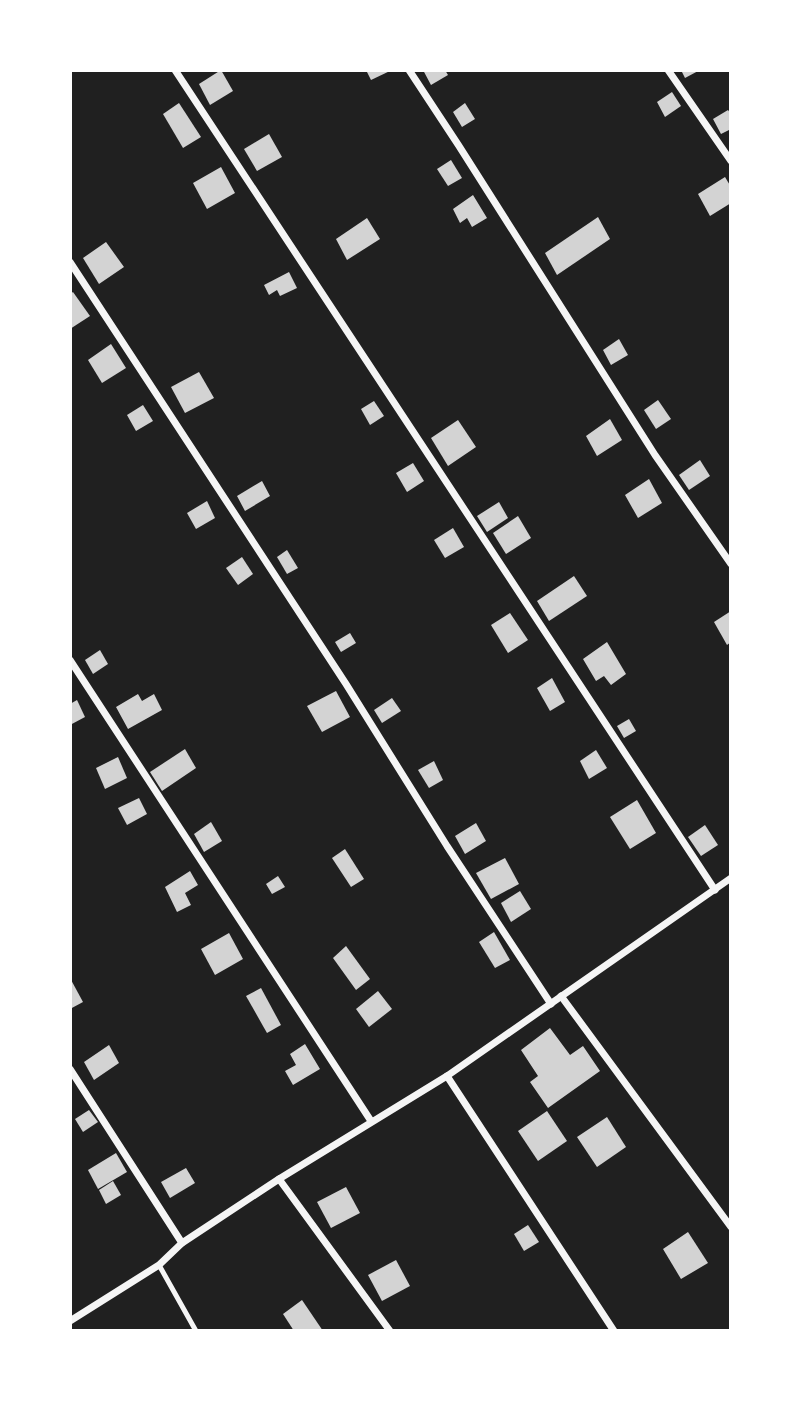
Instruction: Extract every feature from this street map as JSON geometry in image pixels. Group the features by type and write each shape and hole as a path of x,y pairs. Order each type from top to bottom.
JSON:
{"street":[{"path":"175,70 715,890"},
{"path":"409,70 655,455 731,564"},
{"path":"668,70 731,161"},
{"path":"70,262 551,1004"},
{"path":"70,660 371,1121"},
{"path":"70,1321 159,1265 182,1243 279,1179 447,1076 731,878"},
{"path":"562,996 731,1227"},
{"path":"70,1069 182,1243"},
{"path":"447,1076 614,1331"},
{"path":"279,1179 390,1331"}],"lane":[{"path":"159,1265 196,1331"}],"shaded area":[{"path":"70,70 731,70 731,1331 70,1331"}],"building":[{"path":"221,70 233,91 210,105 199,84"},
{"path":"366,70 392,70 371,80"},
{"path":"423,70 445,70 448,75 431,85"},
{"path":"681,70 700,70 685,78"},
{"path":"672,92 681,106 665,117 657,102"},
{"path":"179,103 201,137 183,148 163,114"},
{"path":"465,103 475,119 462,127 453,112"},
{"path":"728,110 731,114 731,129 721,134 713,119"},
{"path":"269,134 282,157 257,171 244,149"},
{"path":"451,160 462,178 448,186 437,169"},
{"path":"221,167 235,193 207,209 193,183"},
{"path":"725,177 731,187 731,203 710,216 698,194"},
{"path":"473,195 487,218 472,227 467,218 460,223 453,209"},
{"path":"598,217 610,239 557,275 545,253"},
{"path":"367,218 380,239 347,260 336,239"},
{"path":"106,242 124,267 99,284 83,258"},
{"path":"289,272 297,288 280,296 277,290 269,295 264,285"},
{"path":"73,292 90,316 70,329 70,294"},
{"path":"619,339 628,355 611,365 603,350"},
{"path":"111,344 126,368 102,383 88,360"},
{"path":"199,372 214,398 185,413 171,387"},
{"path":"658,400 671,419 656,429 644,410"},
{"path":"374,401 384,416 370,425 361,409"},
{"path":"143,405 153,421 136,431 127,415"},
{"path":"610,419 622,440 597,456 586,436"},
{"path":"458,420 476,447 448,466 431,438"},
{"path":"700,460 710,476 689,490 679,475"},
{"path":"413,463 424,481 407,492 396,473"},
{"path":"649,479 662,503 638,518 625,495"},
{"path":"262,481 270,496 245,511 237,496"},
{"path":"207,501 215,518 196,529 187,513"},
{"path":"499,502 508,518 487,532 477,516"},
{"path":"518,516 531,538 506,554 493,533"},
{"path":"453,528 464,547 445,558 434,540"},
{"path":"287,550 298,568 287,574 277,557"},
{"path":"242,557 253,574 238,585 226,568"},
{"path":"574,576 587,596 549,621 537,601"},
{"path":"731,611 731,642 727,645 714,622"},
{"path":"510,613 528,640 508,653 491,625"},
{"path":"350,633 356,643 341,652 335,642"},
{"path":"607,642 626,674 611,685 604,676 596,681 583,659"},
{"path":"100,650 108,664 93,674 85,660"},
{"path":"552,678 565,702 550,711 537,688"},
{"path":"336,691 350,717 322,732 307,706"},
{"path":"138,694 142,701 154,694 162,710 128,729 116,707"},
{"path":"392,698 401,711 382,723 374,710"},
{"path":"77,700 85,717 70,725 70,704"},
{"path":"629,719 636,731 624,738 617,726"},
{"path":"185,749 196,768 162,791 150,772"},
{"path":"596,750 607,768 589,779 580,761"},
{"path":"118,757 127,778 105,789 96,768"},
{"path":"434,761 443,780 429,788 418,770"},
{"path":"139,798 147,814 127,825 118,808"},
{"path":"637,800 656,833 630,849 610,817"},
{"path":"211,822 222,841 204,852 194,834"},
{"path":"476,823 486,841 465,854 455,836"},
{"path":"705,825 718,845 701,856 688,837"},
{"path":"345,849 364,879 351,887 332,858"},
{"path":"505,858 519,884 491,899 476,873"},
{"path":"190,871 198,885 185,893 191,905 177,912 165,887"},
{"path":"278,876 285,887 272,894 266,884"},
{"path":"520,891 531,909 511,922 501,903"},
{"path":"494,932 510,960 495,968 479,942"},
{"path":"229,933 243,959 215,975 201,949"},
{"path":"346,946 370,979 356,990 333,958"},
{"path":"70,978 83,1002 70,1009"},
{"path":"261,988 281,1025 267,1033 246,996"},
{"path":"378,991 392,1009 369,1027 356,1009"},
{"path":"550,1028 570,1055 583,1046 600,1071 548,1108 530,1082 538,1076 521,1050"},
{"path":"305,1044 320,1069 293,1085 285,1071 296,1065 290,1054"},
{"path":"109,1045 119,1063 94,1080 84,1062"},
{"path":"89,1110 98,1122 83,1132 75,1119"},
{"path":"547,1111 567,1141 538,1161 518,1131"},
{"path":"607,1117 626,1147 597,1167 577,1137"},
{"path":"116,1153 127,1172 98,1189 88,1170"},
{"path":"186,1168 195,1183 170,1198 161,1182"},
{"path":"113,1181 121,1195 106,1204 99,1190"},
{"path":"346,1187 360,1213 331,1228 317,1202"},
{"path":"528,1225 539,1242 524,1251 514,1234"},
{"path":"688,1232 708,1263 681,1279 663,1249"},
{"path":"396,1260 410,1286 382,1301 368,1275"},
{"path":"302,1300 323,1331 294,1331 283,1314"}]}
